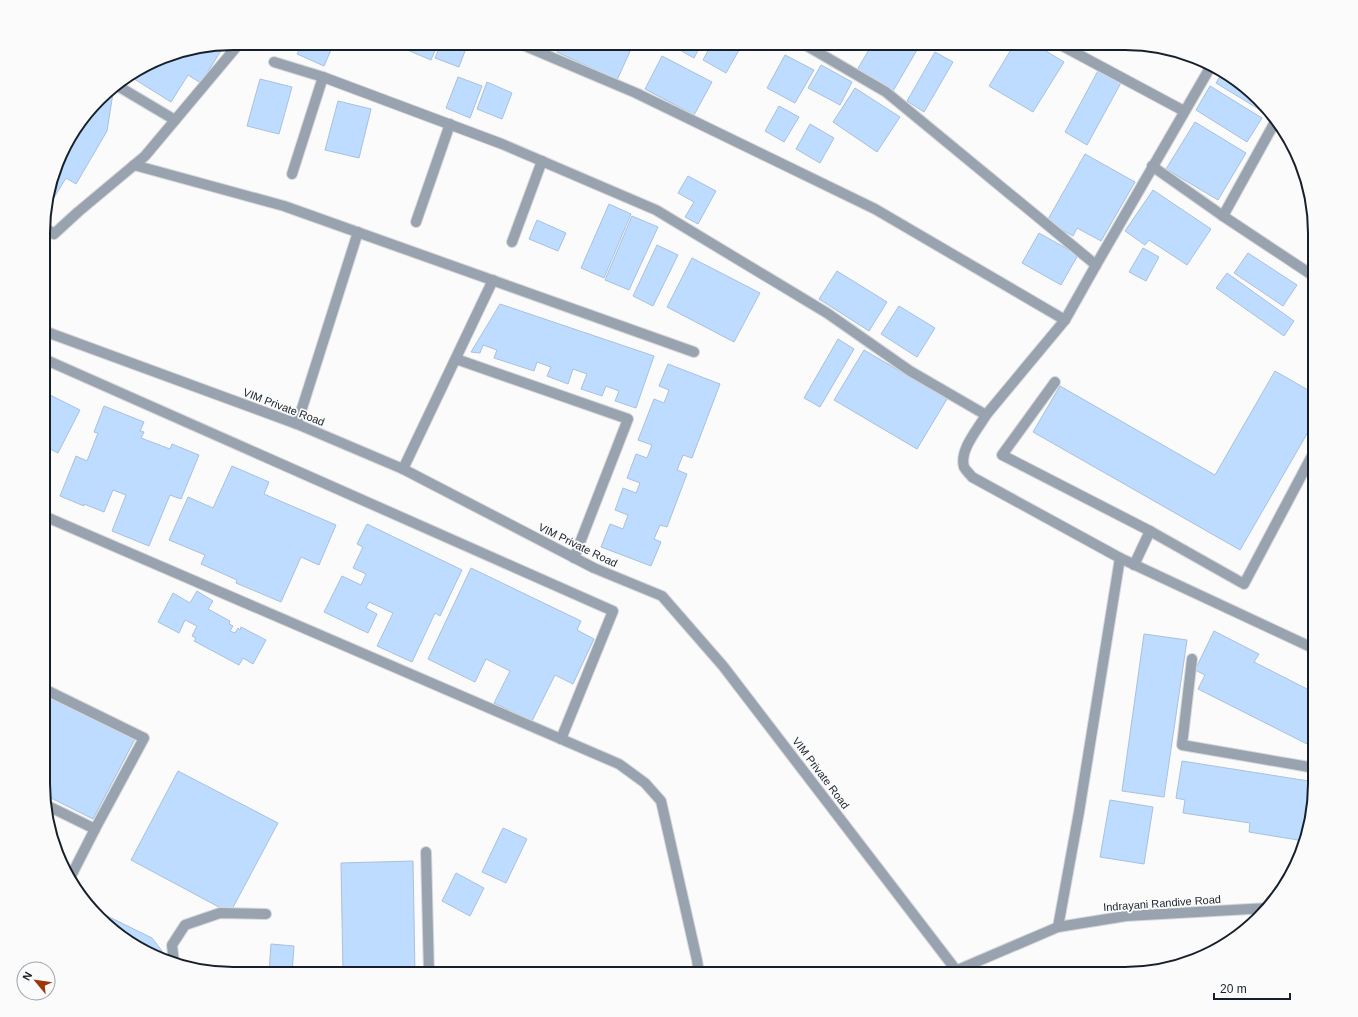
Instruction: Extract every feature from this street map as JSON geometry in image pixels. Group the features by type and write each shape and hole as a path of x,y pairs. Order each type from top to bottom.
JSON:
{"street":[{"path":"50,231 54,234 145,156 234,50"},
{"path":"535,50 636,93 875,209 1065,320"},
{"path":"814,50 886,92 1096,265"},
{"path":"1070,50 1184,111"},
{"path":"274,62 323,77 502,144 656,210 827,313 910,372 986,415"},
{"path":"1208,70 1152,166 1065,320 986,415 966,448 964,467 972,477 1120,558 1308,647"},
{"path":"292,174 323,77"},
{"path":"122,88 175,120"},
{"path":"416,222 450,124"},
{"path":"1223,216 1273,126"},
{"path":"512,242 542,161"},
{"path":"134,165 284,206 694,352"},
{"path":"1152,166 1223,216 1308,272"},
{"path":"297,424 358,232"},
{"path":"403,469 493,280"},
{"name":"VIM Private Road","path":"50,333 297,424 403,469 594,568 662,596 723,666 949,967"},
{"path":"456,360 628,418 574,558"},
{"path":"50,362 613,611 561,739"},
{"path":"1055,382 1002,455 1150,531 1244,584 1308,463"},
{"path":"50,519 619,764 645,783 661,801 698,967"},
{"path":"1134,565 1150,531"},
{"path":"1058,927 1080,804 1120,558"},
{"path":"1192,658 1182,744 1308,767"},
{"path":"50,692 144,738 73,872"},
{"path":"52,808 95,829"},
{"path":"426,852 429,967"},
{"name":"Indrayani Randive Road","path":"967,967 1058,927 1126,916 1258,909"},
{"path":"173,957 172,945 185,925 220,913 266,914"}],"building":[{"path":"221,50 201,83 188,75 171,102 135,79 152,69 174,60 186,56"},
{"path":"299,50 331,50 324,66 297,54"},
{"path":"407,50 435,50 431,60"},
{"path":"438,50 465,50 459,67 435,58"},
{"path":"558,50 631,50 617,80 557,52"},
{"path":"680,50 698,50 694,58"},
{"path":"708,50 739,50 726,73 703,60"},
{"path":"869,50 917,50 893,91 857,70"},
{"path":"1011,50 1044,50 1064,62 1033,112 989,86"},
{"path":"935,52 953,62 924,112 907,101"},
{"path":"785,55 814,70 795,103 767,88"},
{"path":"662,56 712,82 694,115 645,89"},
{"path":"821,65 852,82 840,105 808,88"},
{"path":"1099,69 1122,81 1087,145 1065,132"},
{"path":"458,77 482,86 470,118 446,108"},
{"path":"1220,77 1226,81 1246,96 1259,109 1216,83"},
{"path":"260,79 292,87 279,134 247,126"},
{"path":"487,82 512,93 502,119 477,109"},
{"path":"1210,86 1262,118 1247,142 1196,110"},
{"path":"855,88 900,117 877,152 833,122"},
{"path":"113,96 107,131 76,184 66,178 54,197 56,186 69,152 88,122"},
{"path":"338,101 371,109 359,158 325,150"},
{"path":"779,106 799,117 784,142 765,131"},
{"path":"1195,122 1246,153 1218,200 1166,169"},
{"path":"810,124 834,138 820,163 796,149"},
{"path":"1085,154 1135,182 1101,241 1077,228 1073,236 1047,221"},
{"path":"688,176 716,191 698,224 685,217 694,202 678,193"},
{"path":"1153,190 1211,229 1187,265 1149,240 1145,245 1125,231"},
{"path":"609,204 631,214 604,278 581,268"},
{"path":"632,216 658,227 629,290 605,280"},
{"path":"537,220 566,233 558,251 529,239"},
{"path":"1039,233 1078,255 1061,285 1022,263"},
{"path":"657,245 678,255 653,306 633,296"},
{"path":"1143,248 1159,257 1146,281 1129,272"},
{"path":"1248,253 1297,285 1283,306 1234,273"},
{"path":"692,258 760,293 734,342 667,307"},
{"path":"837,271 887,302 869,331 819,299"},
{"path":"1227,273 1294,321 1284,336 1216,288"},
{"path":"500,304 654,356 636,408 615,401 619,391 606,386 602,396 581,389 587,374 573,369 568,384 547,376 551,367 537,362 534,371 494,358 497,350 483,345 480,353 471,352"},
{"path":"899,306 935,328 917,357 881,334"},
{"path":"838,339 854,349 820,407 804,398"},
{"path":"864,350 947,399 917,449 834,400"},
{"path":"668,364 720,384 692,458 683,455 677,470 687,474 667,527 660,525 654,539 661,542 651,566 601,547 610,524 623,529 628,515 615,510 623,488 636,493 640,483 627,478 636,454 647,458 652,445 638,440 654,399 664,403 669,390 659,386"},
{"path":"1275,371 1308,390 1308,432 1240,550 1033,432 1060,386 1215,475"},
{"path":"50,395 80,410 58,453 50,449"},
{"path":"104,406 144,422 140,431 144,432 141,438 170,449 172,444 199,455 181,499 170,495 149,546 112,531 126,495 113,490 104,512 60,496 76,456 87,461 98,433 94,432"},
{"path":"232,466 269,482 264,494 336,525 319,565 301,557 281,602 236,583 237,580 201,564 205,555 169,540 188,497 213,508"},
{"path":"367,524 462,570 440,616 435,613 412,662 377,646 393,613 369,602 366,608 377,614 368,633 324,612 342,576 361,585 366,574 353,568 363,547 357,544"},
{"path":"471,568 581,621 577,630 594,639 573,684 555,675 532,721 494,703 510,671 486,659 475,682 428,659"},
{"path":"197,591 213,601 208,609 230,621 229,624 233,626 230,631 235,633 238,628 240,630 241,627 266,640 253,664 243,658 239,665 194,641 196,638 192,636 197,626 185,620 179,633 158,622 173,593 190,603"},
{"path":"1214,631 1259,654 1254,662 1308,689 1308,744 1198,689 1205,675 1195,670"},
{"path":"1144,634 1187,640 1164,797 1122,791"},
{"path":"50,695 135,739 93,819 50,798"},
{"path":"1182,761 1308,781 1308,796 1299,840 1249,832 1250,823 1183,813 1185,800 1176,798"},
{"path":"178,771 278,823 230,913 131,860"},
{"path":"1110,800 1153,807 1144,864 1100,857"},
{"path":"503,828 527,839 506,883 482,872"},
{"path":"413,861 415,967 343,967 341,863"},
{"path":"456,873 484,888 470,916 442,901"},
{"path":"107,916 152,938 161,952 152,948 132,936"},
{"path":"271,944 294,946 292,967 269,967"}]}
